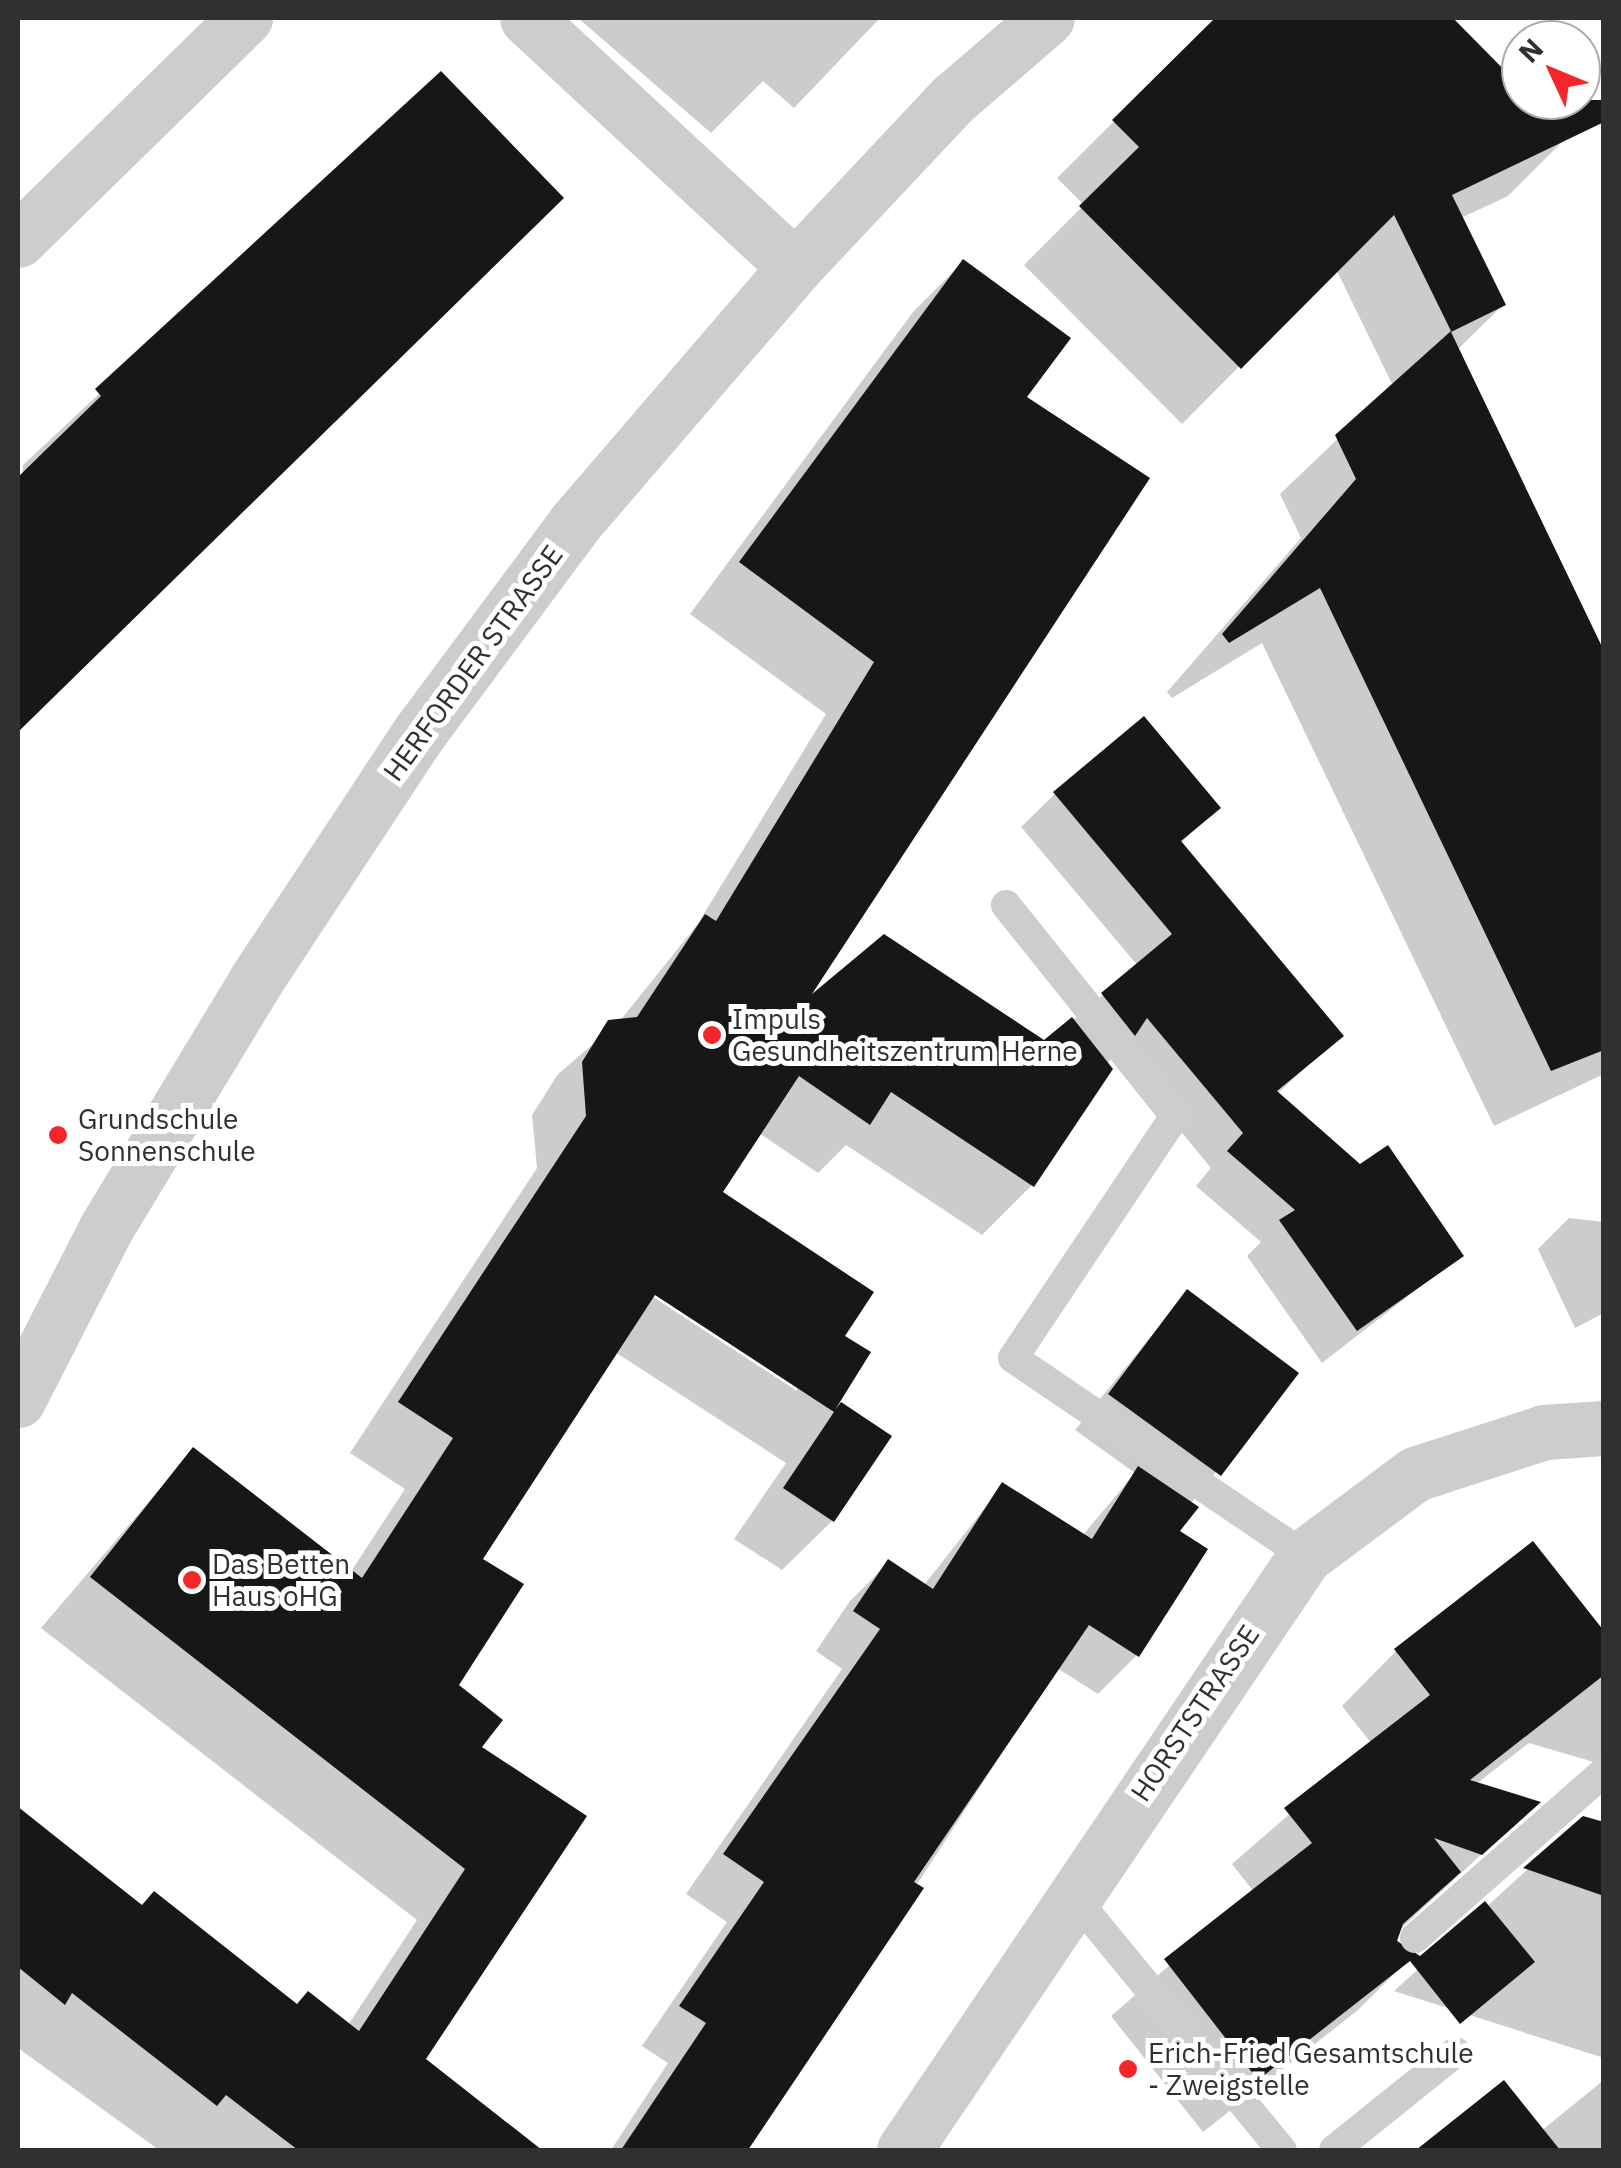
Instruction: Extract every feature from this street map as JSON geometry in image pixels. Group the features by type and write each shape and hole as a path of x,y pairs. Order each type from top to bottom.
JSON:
{"street":[{"path":"18,240 245,18"},
{"path":"527,18 794,267"},
{"name":"HERFORDER STRASSE","path":"18,1400 106,1228 418,733 574,524 794,267 953,99 1047,18"},
{"name":"HORSTSTRASSE","path":"904,2150 1305,1556 1415,1474 1544,1432 1604,1428"}],"lane":[{"path":"1006,905 1175,1116 1014,1358 1305,1556"},
{"path":"1415,1938 1604,1772"},
{"path":"1073,1896 1282,2150"},
{"path":"1334,2150 1456,2052"}],"building":[{"path":"1215,18 1453,18 1501,67 1501,120 1601,120 1604,100 1604,122 1452,195 1506,305 1451,332 1604,651 1604,1050 1551,1071 1320,588 1229,643 1222,634 1356,479 1335,435 1451,331 1394,215 1241,369 1079,206 1139,147 1112,120"},
{"path":"441,71 564,198 18,732 18,477 101,396 95,389"},
{"path":"963,259 1071,338 1027,397 1150,478 812,994 884,934 1044,1040 1072,1017 1113,1069 1034,1187 891,1092 870,1125 799,1076 723,1192 874,1292 845,1336 871,1352 835,1410 841,1402 892,1436 834,1522 783,1488 834,1412 655,1295 483,1559 524,1584 459,1685 503,1720 482,1747 587,1816 426,2059 542,2150 298,2150 226,2095 217,2106 72,1993 65,2005 18,1967 18,1807 142,1905 154,1891 297,2004 308,1991 359,2031 465,1869 90,1577 193,1447 362,1578 453,1438 398,1402 586,1116 582,1062 608,1020 637,1017 705,914 716,921 874,662 739,562"},
{"path":"1144,716 1221,808 1181,841 1344,1036 1277,1091 1360,1164 1388,1145 1464,1256 1357,1331 1279,1220 1295,1210 1227,1151 1243,1133 1147,1018 1135,1036 1101,993 1172,934 1053,792"},
{"path":"1187,1289 1299,1373 1221,1476 1108,1394"},
{"path":"1138,1466 1199,1507 1180,1531 1208,1549 1139,1657 1089,1625 914,1882 924,1888 748,2150 621,2150 706,2023 679,2006 764,1882 723,1854 880,1629 853,1611 888,1559 933,1589 1002,1482 1092,1539"},
{"path":"1533,1541 1604,1631 1604,1675 1470,1780 1541,1802 1482,1855 1434,1838 1461,1872 1403,1924 1397,1941 1420,1956 1485,1901 1535,1962 1460,2024 1410,1961 1258,2080 1164,1959 1312,1843 1284,1808 1430,1695 1394,1649"},
{"path":"1583,1816 1604,1822 1604,1896 1523,1868"},
{"path":"1504,2080 1560,2150 1416,2150"}],"place":[{"name":"Impuls Gesundheitszentrum Herne","path":"712,1035"},
{"name":"Grundschule Sonnenschule","path":"58,1135"},
{"name":"Das Betten Haus oHG","path":"192,1580"},
{"name":"Erich-Fried Gesamtschule - Zweigstelle","path":"1128,2069"}]}
